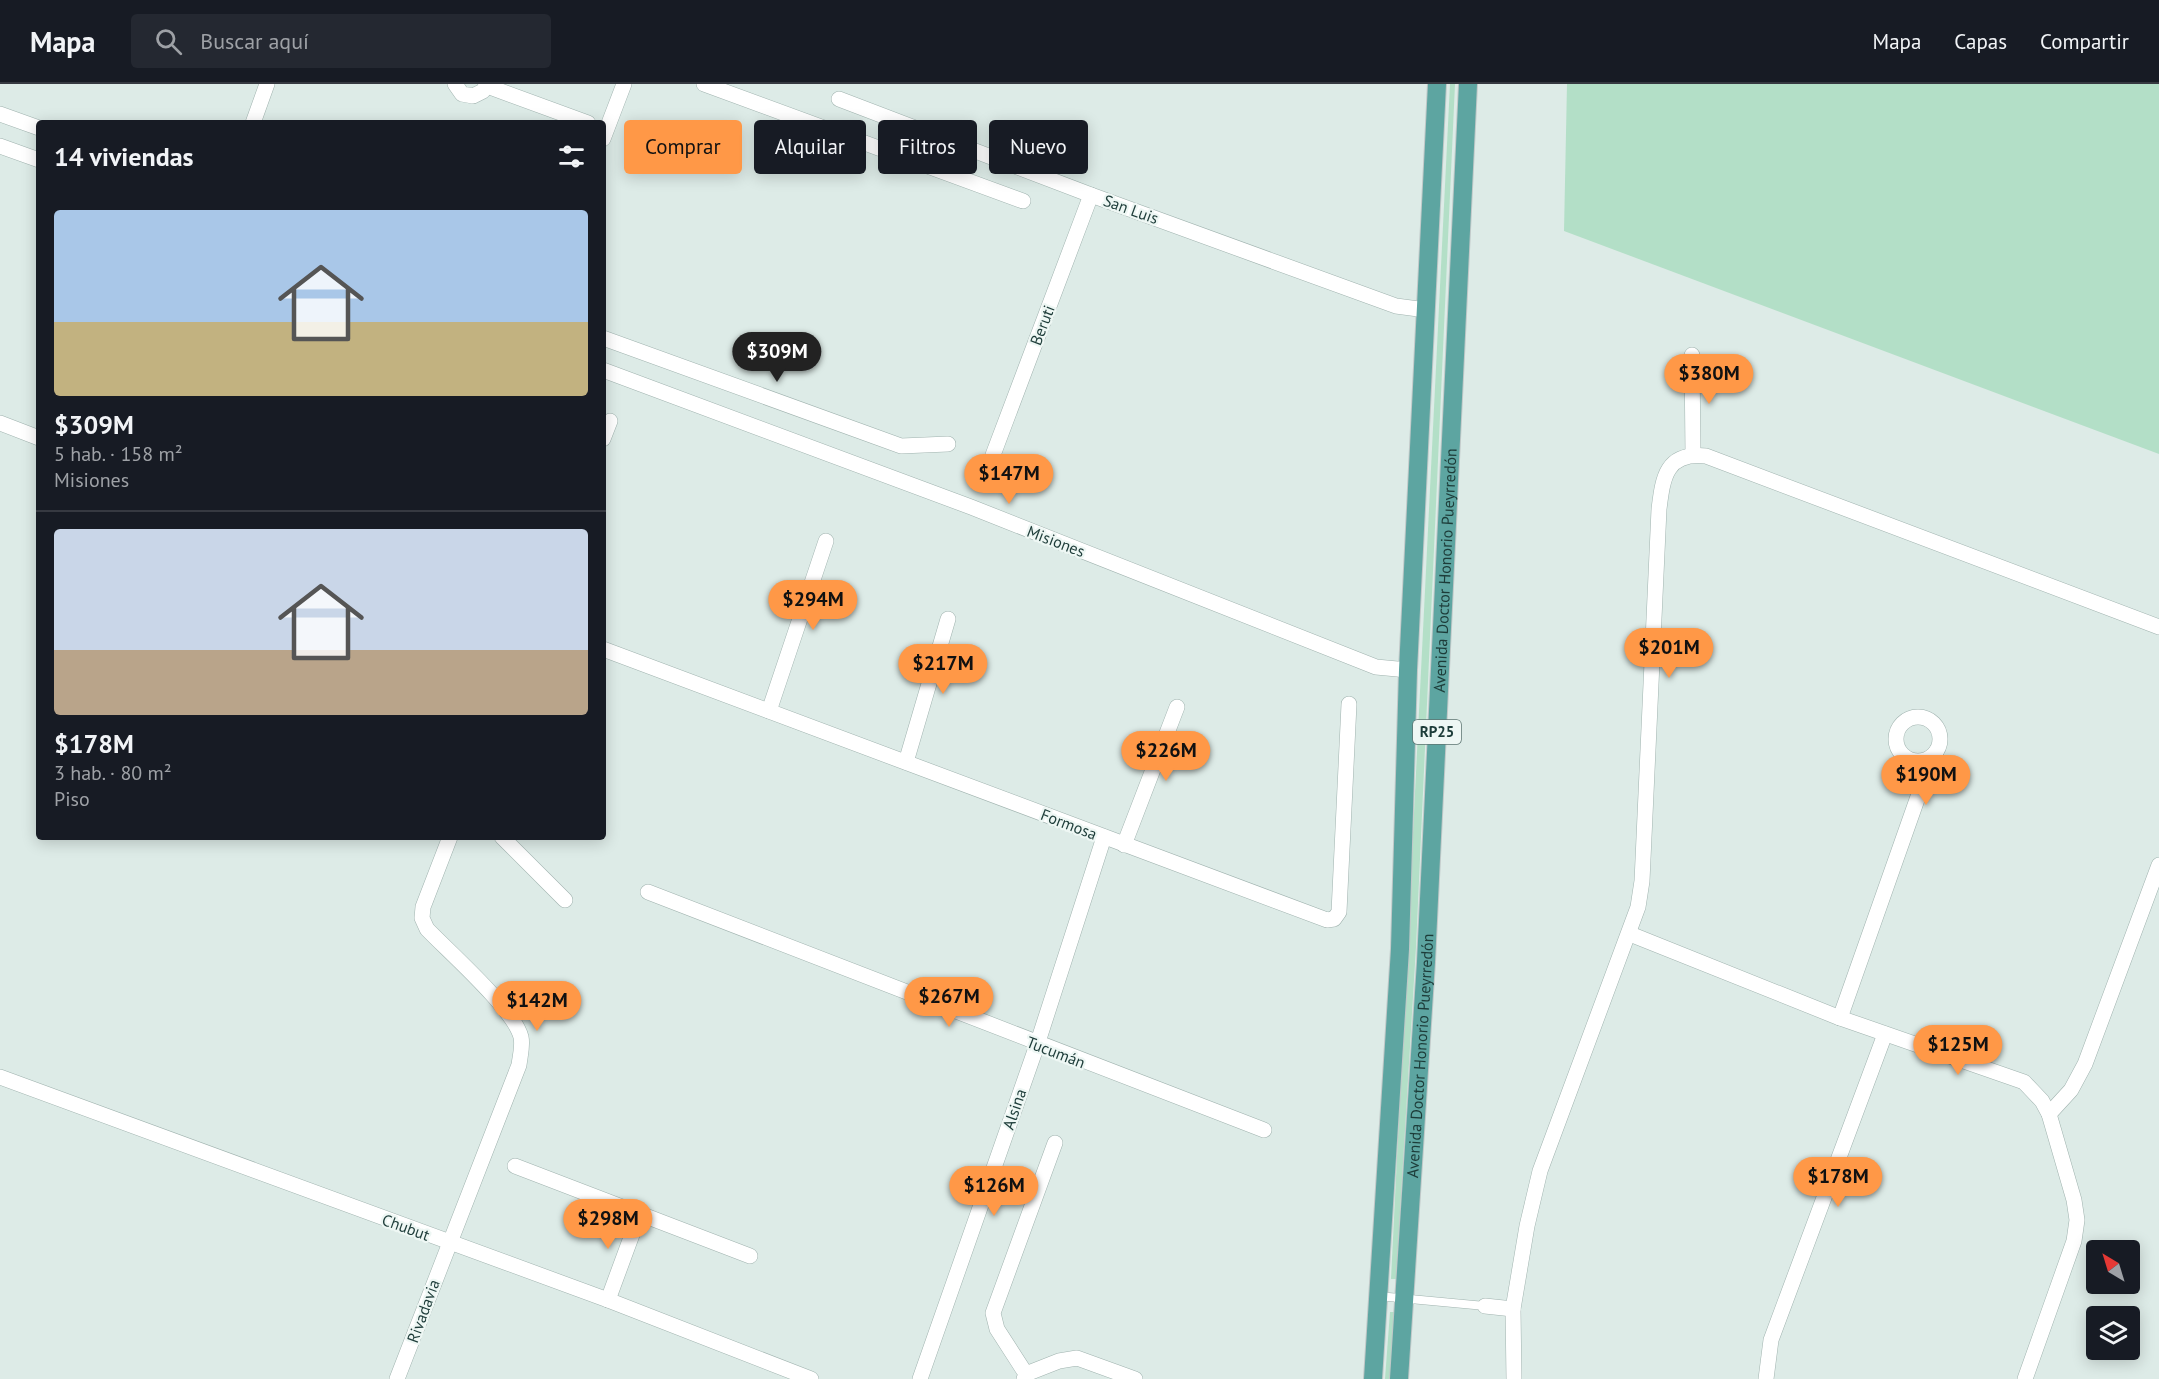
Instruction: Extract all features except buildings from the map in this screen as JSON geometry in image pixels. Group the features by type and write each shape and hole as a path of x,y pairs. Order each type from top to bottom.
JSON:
{"main road":[{"name":"Avenida Doctor Honorio Pueyrredón","path":"1373,1379 1400,949 1408,670 1437,84"},
{"name":"Avenida Doctor Honorio Pueyrredón","path":"1399,1379 1426,962 1468,84"}],"street":[{"path":"254,120 267,84"},
{"path":"455,84 462,94 473,96 479,95 487,85 580,120"},
{"path":"606,127 624,84"},
{"path":"704,84 1023,201"},
{"name":"San Luis","path":"839,99 1091,195 1396,306 1426,310"},
{"path":"0,114 36,127"},
{"path":"0,146 36,159"},
{"name":"Beruti","path":"993,455 1091,195"},
{"path":"606,339 902,446 948,444"},
{"path":"1692,355 1693,455"},
{"name":"Misiones","path":"606,371 982,512 1376,667 1408,670"},
{"path":"606,431 610,421"},
{"path":"0,423 36,437"},
{"path":"1514,1379 1513,1309 1527,1226 1540,1171 1607,986 1630,934 1642,881 1663,479 1671,465 1681,458 1693,455 1706,456 2159,627"},
{"path":"769,711 826,541"},
{"path":"906,762 948,619"},
{"name":"Formosa","path":"606,650 1327,920 1334,919 1339,912 1349,704"},
{"path":"1124,845 1177,707"},
{"path":"1840,1018 1940,738 1939,731 1929,720 1915,717 1902,724 1896,737 1899,751 1910,760 1919,779 1920,790"},
{"path":"1910,760 1925,760 1936,752"},
{"name":"Alsina","path":"920,1379 1037,1045 1104,837"},
{"name":"Rivadavia","path":"397,1379 448,1242 519,1065 522,1048 521,1038 507,1012 427,929 422,918 423,907 449,840"},
{"path":"505,840 565,900"},
{"path":"2049,1114 2072,1090 2085,1064 2159,865"},
{"name":"Tucumán","path":"648,892 1037,1045 1264,1130"},
{"path":"1630,934 1840,1018 2024,1082 2042,1101 2049,1114 2074,1200 2077,1220 2074,1241 2025,1379"},
{"path":"1766,1379 1771,1340 1885,1034"},
{"name":"Chubut","path":"0,1077 608,1300 811,1379"},
{"path":"1055,1143 993,1313 997,1329 1025,1376 1059,1361 1077,1358 1135,1379"},
{"path":"515,1166 750,1256"},
{"path":"608,1300 640,1213"},
{"path":"1485,1306 1513,1309"}],"lane":[{"path":"1378,1296 1485,1306"}],"green space":[{"path":"1450,84 1455,84 1416,947 1396,1279 1391,1279"},
{"path":"1567,84 2159,84 2159,454 1564,231"},
{"path":"1390,1312 1395,1312 1390,1379 1385,1379"}]}
